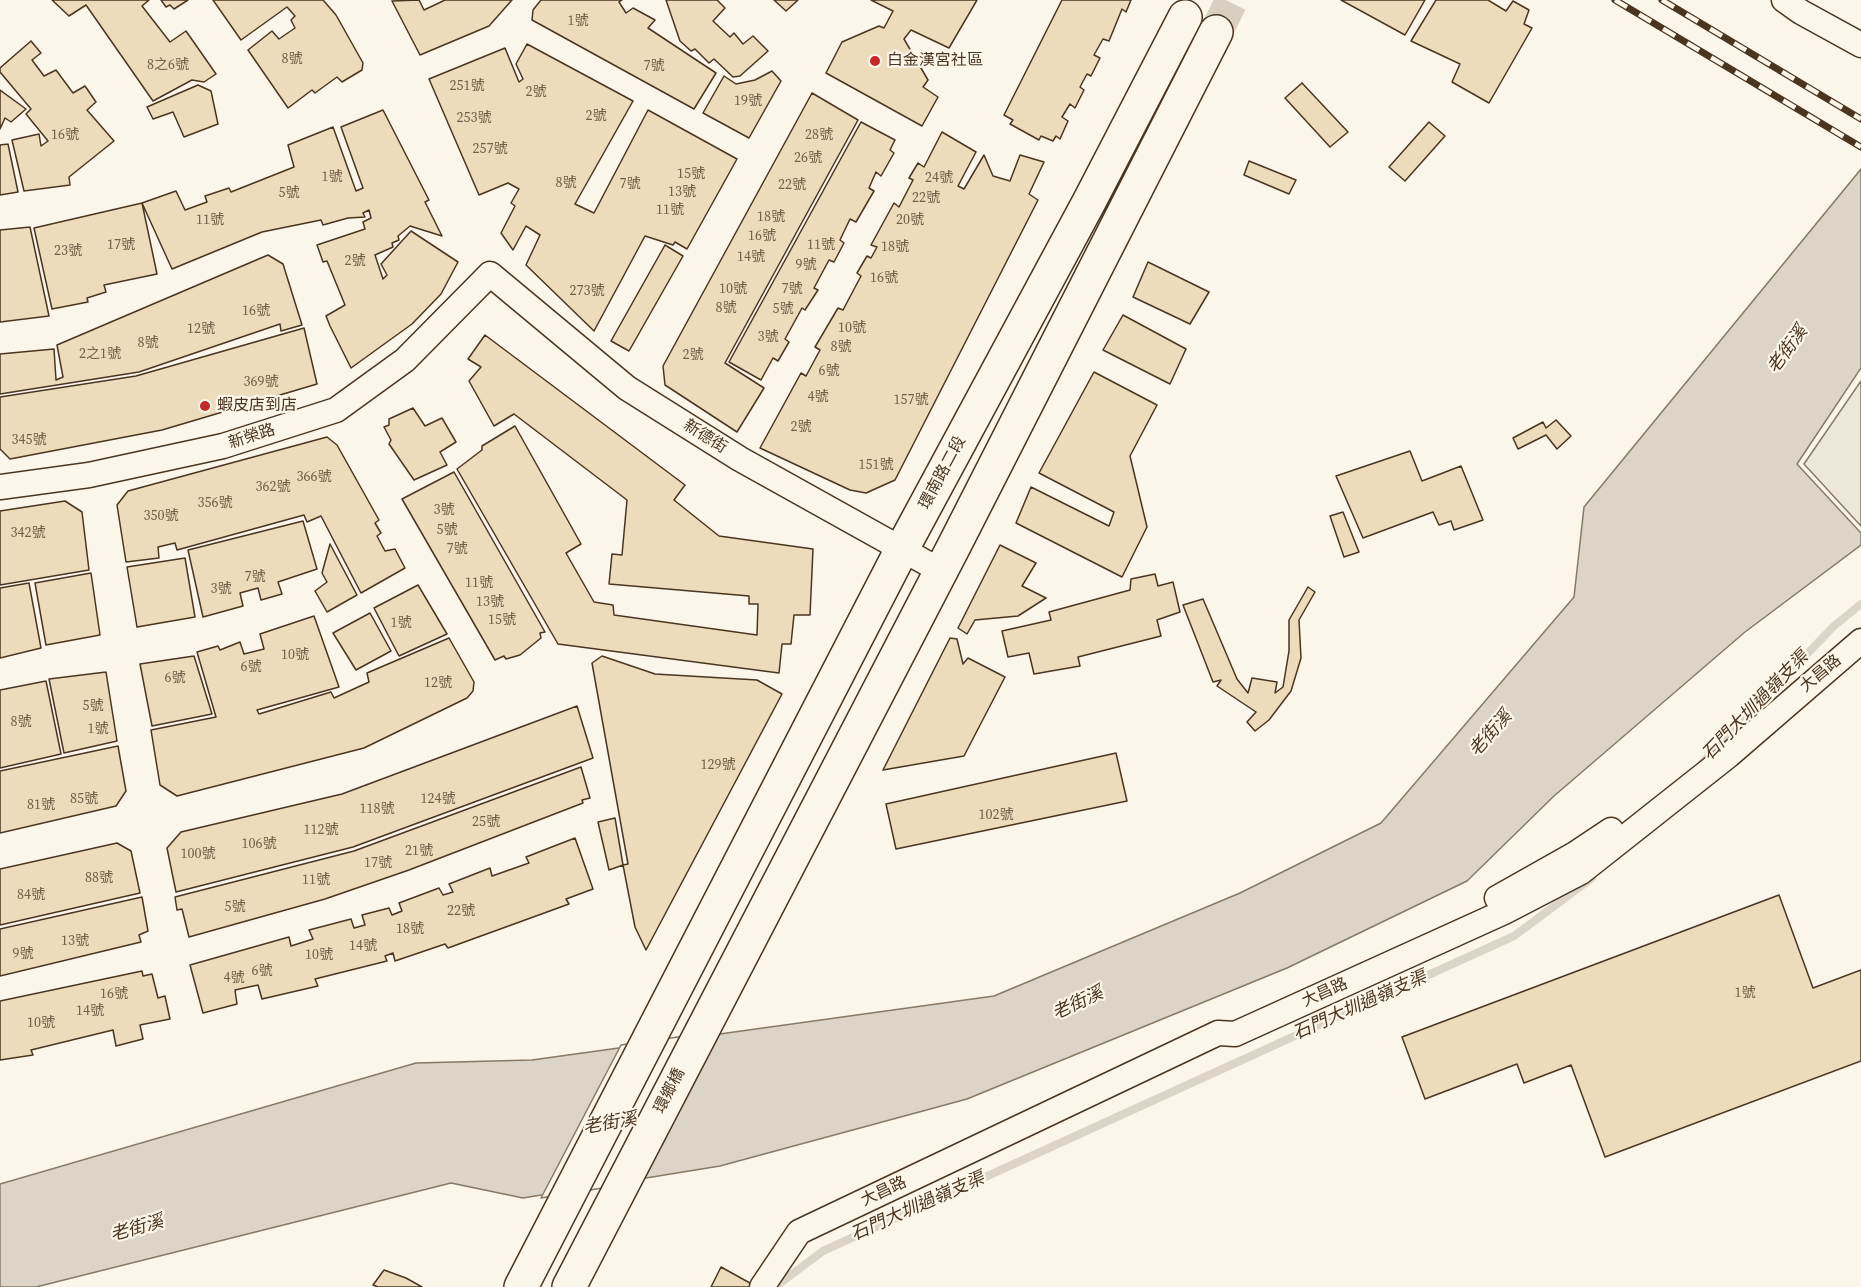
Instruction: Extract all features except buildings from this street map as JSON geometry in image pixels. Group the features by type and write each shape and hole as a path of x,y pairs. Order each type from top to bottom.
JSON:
{"main road":[{"name":"環南路二段","path":"521,1287 902,549 1089,202 1185,17"},
{"path":"941,571 1215,32"},
{"path":"1089,202 1120,218"},
{"name":"環鄉橋","path":"568,1287 941,571"}],"street":[{"path":"1792,6 1861,45"},
{"name":"新德街","path":"490,274 627,388 740,459 941,571"},
{"name":"新榮路","path":"0,487 89,475 223,446 336,410 405,360 490,274"},
{"name":"大昌路","path":"762,1287 799,1233 1218,1033 1235,1034 1504,912 1581,872 1861,641"}],"shaded area":[{"path":"1861,381 1861,526 1804,464"}],"water":[{"name":"老街溪","path":"1861,169 1861,368 1797,464 1861,533 1861,545 1745,632 1554,796 1467,881 1287,968 967,1099 720,1166 523,1198 451,1183 36,1287 0,1287 0,1184 416,1063 532,1060 994,996 1240,893 1381,823 1574,597 1584,507"}],"pier":[{"path":"721,1031 639,1182 541,1198 621,1045"}],"waterway":[{"name":"石門大圳過嶺支渠","path":"1702,763 1834,626 1861,604"},
{"name":"石門大圳過嶺支渠","path":"775,1287 823,1251 1514,936 1592,878"}],"tunnel":[{"path":"1216,32 1232,0"}],"railway":[{"path":"1615,0 1861,147"},
{"path":"1662,0 1861,119"}],"place":[{"name":"白金漢宮社區","path":"875,61"},
{"name":"蝦皮店到店","path":"205,406"}]}
